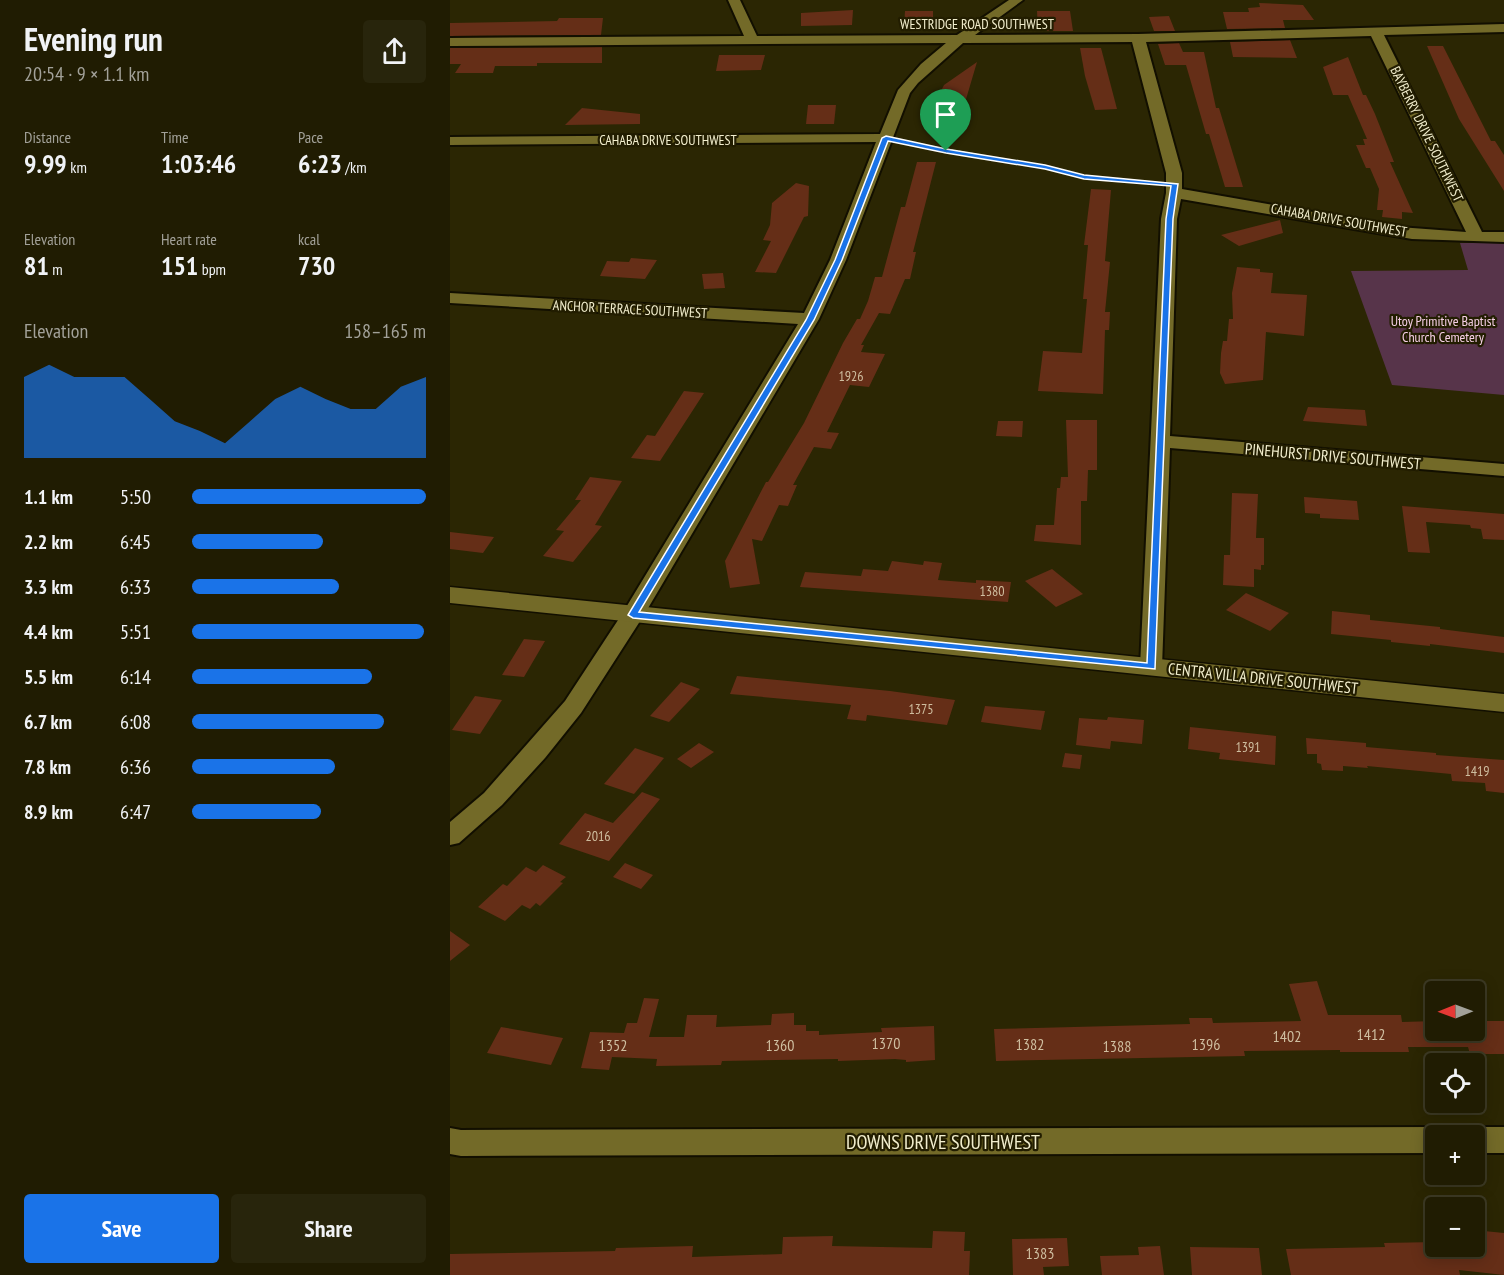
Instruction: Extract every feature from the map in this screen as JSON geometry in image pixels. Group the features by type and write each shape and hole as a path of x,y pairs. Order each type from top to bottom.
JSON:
{"street":[{"path":"734,0 752,40"},
{"path":"450,836 493,799 536,752 573,707 633,615 810,320 838,260 903,93 911,80 927,65 1017,0"},
{"name":"WESTRIDGE ROAD SOUTHWEST","path":"450,42 1138,38 1504,28"},
{"name":"BAYBERRY DRIVE SOUTHWEST","path":"1376,32 1476,237"},
{"path":"1138,38 1174,173 1169,219 1151,667"},
{"name":"CAHABA DRIVE SOUTHWEST","path":"450,141 886,138"},
{"name":"CAHABA DRIVE SOUTHWEST","path":"1174,188 1400,232 1504,237"},
{"name":"ANCHOR TERRACE SOUTHWEST","path":"450,298 810,320"},
{"name":"PINEHURST DRIVE SOUTHWEST","path":"1161,441 1504,470"},
{"name":"CENTRA VILLA DRIVE SOUTHWEST","path":"450,595 1504,702"},
{"name":"DOWNS DRIVE SOUTHWEST","path":"450,1141 461,1143 1425,1140"},
{"path":"1485,1140 1504,1140"}],"path":[{"path":"886,138 946,151 1045,167 1084,177 1174,188"}],"green space":[{"name":"Utoy Primitive Baptist Church Cemetery","path":"1460,243 1504,243 1504,395 1392,385 1351,271 1468,270"}],"building":[{"path":"1259,3 1303,5 1314,20 1283,20 1285,28 1227,29 1223,12 1249,12 1248,8 1260,7"},
{"path":"853,10 852,25 801,26 801,13"},
{"path":"905,11 933,11 933,26 904,27"},
{"path":"1037,11 1070,11 1073,31 1038,31"},
{"path":"1169,16 1175,31 1154,31 1149,17"},
{"path":"559,18 603,18 601,35 450,36 450,23 557,21"},
{"path":"1290,40 1297,58 1233,57 1230,42"},
{"path":"1179,43 1183,52 1204,52 1216,108 1219,108 1243,187 1225,187 1209,134 1206,134 1186,65 1165,65 1158,44"},
{"path":"1427,46 1443,46 1491,141 1495,141 1504,155 1504,191 1459,119"},
{"path":"602,47 602,63 537,63 537,66 495,66 493,73 455,73 461,64 450,64 450,48"},
{"path":"1080,48 1101,48 1117,109 1095,110"},
{"path":"719,55 765,55 761,70 716,71"},
{"path":"1348,57 1363,95 1366,95 1375,114 1394,162 1390,162 1413,213 1402,212 1402,219 1382,217 1383,210 1377,210 1379,189 1356,145 1365,145 1363,139 1367,139 1348,95 1333,95 1323,67"},
{"path":"977,62 964,106 965,121 934,119 939,105 934,105 944,85"},
{"path":"808,105 836,105 834,124 806,124"},
{"path":"582,108 640,114 640,124 565,125"},
{"path":"917,162 936,162 913,252 916,252 910,279 905,279 890,314 879,313 861,345 864,345 861,352 885,354 869,387 850,385 827,432 839,433 831,449 814,447 793,485 797,485 788,506 779,505 762,541 752,539 760,584 730,588 725,561 766,482 804,423 843,343 857,319 860,319 875,277 882,277 901,207 905,207"},
{"path":"796,183 809,186 808,216 804,217 776,273 755,272 771,241 763,240 770,225 772,203"},
{"path":"1091,189 1111,190 1105,261 1110,262 1105,312 1110,312 1109,330 1105,330 1103,394 1038,391 1043,351 1082,353 1087,299 1083,299 1088,245 1084,245"},
{"path":"1280,220 1283,233 1239,246 1221,235"},
{"path":"631,258 657,260 645,279 600,276 607,261 629,262"},
{"path":"1237,267 1260,269 1260,272 1273,273 1271,293 1307,295 1304,336 1266,332 1263,380 1225,384 1220,373 1221,353 1223,341 1227,341 1229,319 1233,319 1232,293"},
{"path":"723,273 725,288 704,289 702,274"},
{"path":"684,391 704,393 660,461 631,458 647,435 655,436"},
{"path":"1308,407 1365,410 1367,426 1303,421"},
{"path":"1066,420 1097,420 1097,470 1088,470 1087,501 1081,501 1081,545 1034,541 1036,525 1054,525 1057,488 1060,488 1061,477 1068,477"},
{"path":"998,421 1023,421 1022,437 996,436"},
{"path":"590,477 622,481 595,525 602,526 573,562 543,556 564,531 556,530 581,500 575,500"},
{"path":"1232,493 1258,494 1256,538 1264,538 1264,565 1261,565 1261,570 1254,569 1254,587 1223,585 1224,555 1230,555"},
{"path":"1304,497 1357,501 1359,520 1320,518 1320,514 1305,513"},
{"path":"1402,506 1504,514 1504,540 1483,539 1481,529 1471,528 1470,525 1426,522 1430,553 1408,552"},
{"path":"450,532 494,537 483,553 450,549"},
{"path":"892,561 923,565 924,561 942,563 938,580 976,583 976,580 1011,582 1008,602 800,587 805,572 861,576 863,569 888,571"},
{"path":"1052,569 1083,594 1056,607 1025,581"},
{"path":"1246,593 1289,613 1270,631 1226,610"},
{"path":"1332,611 1370,615 1370,620 1440,627 1440,629 1504,637 1504,653 1331,634"},
{"path":"524,639 545,641 524,677 502,675"},
{"path":"737,676 890,691 955,700 947,725 867,715 866,721 847,719 851,705 730,694"},
{"path":"681,682 700,689 669,722 650,716"},
{"path":"475,696 502,700 480,734 452,730"},
{"path":"985,706 1045,711 1041,730 981,722"},
{"path":"1108,717 1144,720 1142,744 1111,741 1110,749 1076,745 1079,718 1107,720"},
{"path":"1190,727 1276,736 1275,765 1219,759 1220,753 1188,749"},
{"path":"1306,738 1366,743 1366,747 1436,753 1436,755 1504,760 1504,793 1486,791 1485,783 1452,781 1451,774 1367,766 1368,768 1343,766 1343,771 1322,770 1321,764 1317,763 1317,754 1307,754"},
{"path":"699,743 714,752 691,768 677,759"},
{"path":"635,748 664,758 634,794 604,784"},
{"path":"1065,753 1082,755 1080,769 1062,767"},
{"path":"642,792 660,799 609,861 559,844 585,813 613,823"},
{"path":"625,863 653,875 641,889 613,877"},
{"path":"543,865 566,877 540,906 536,903 530,909 522,905 505,921 478,907 503,884 507,886 526,867 536,872"},
{"path":"450,931 470,945 450,961"},
{"path":"1317,981 1328,1015 1401,1015 1402,1022 1425,1021 1425,1041 1485,1041 1485,1021 1504,1021 1504,1054 1470,1053 1468,1047 1408,1047 1409,1052 1244,1051 1245,1056 996,1061 994,1029 1190,1024 1189,1018 1212,1018 1213,1023 1301,1021 1289,984"},
{"path":"644,998 659,999 649,1037 684,1037 687,1015 717,1015 716,1027 771,1025 772,1014 794,1013 794,1025 806,1025 806,1031 819,1031 819,1035 882,1032 881,1028 934,1026 935,1060 906,1062 906,1060 895,1059 722,1061 721,1065 656,1066 657,1059 612,1057 609,1070 581,1068 590,1032 624,1033 627,1023 637,1023"},
{"path":"501,1027 563,1038 551,1065 487,1053"},
{"path":"933,1231 965,1232 964,1251 970,1251 969,1275 450,1275 450,1254 615,1251 616,1248 693,1246 692,1257 782,1254 783,1237 833,1236 832,1246 932,1248"},
{"path":"1485,1231 1504,1233 1504,1275 1459,1270 1460,1275 1291,1275 1286,1249 1385,1247 1384,1243 1425,1242 1425,1257 1485,1257"},
{"path":"1067,1238 1069,1266 1043,1267 1044,1275 1013,1275 1012,1239"},
{"path":"1160,1246 1164,1275 1102,1275 1100,1256 1139,1255 1138,1247"},
{"path":"1190,1247 1259,1248 1262,1275 1192,1275"}],"route":[{"path":"886,138 946,151 1045,167 1084,177 1174,184 1169,219 1151,667 633,615 810,320 838,260 886,138"}]}
